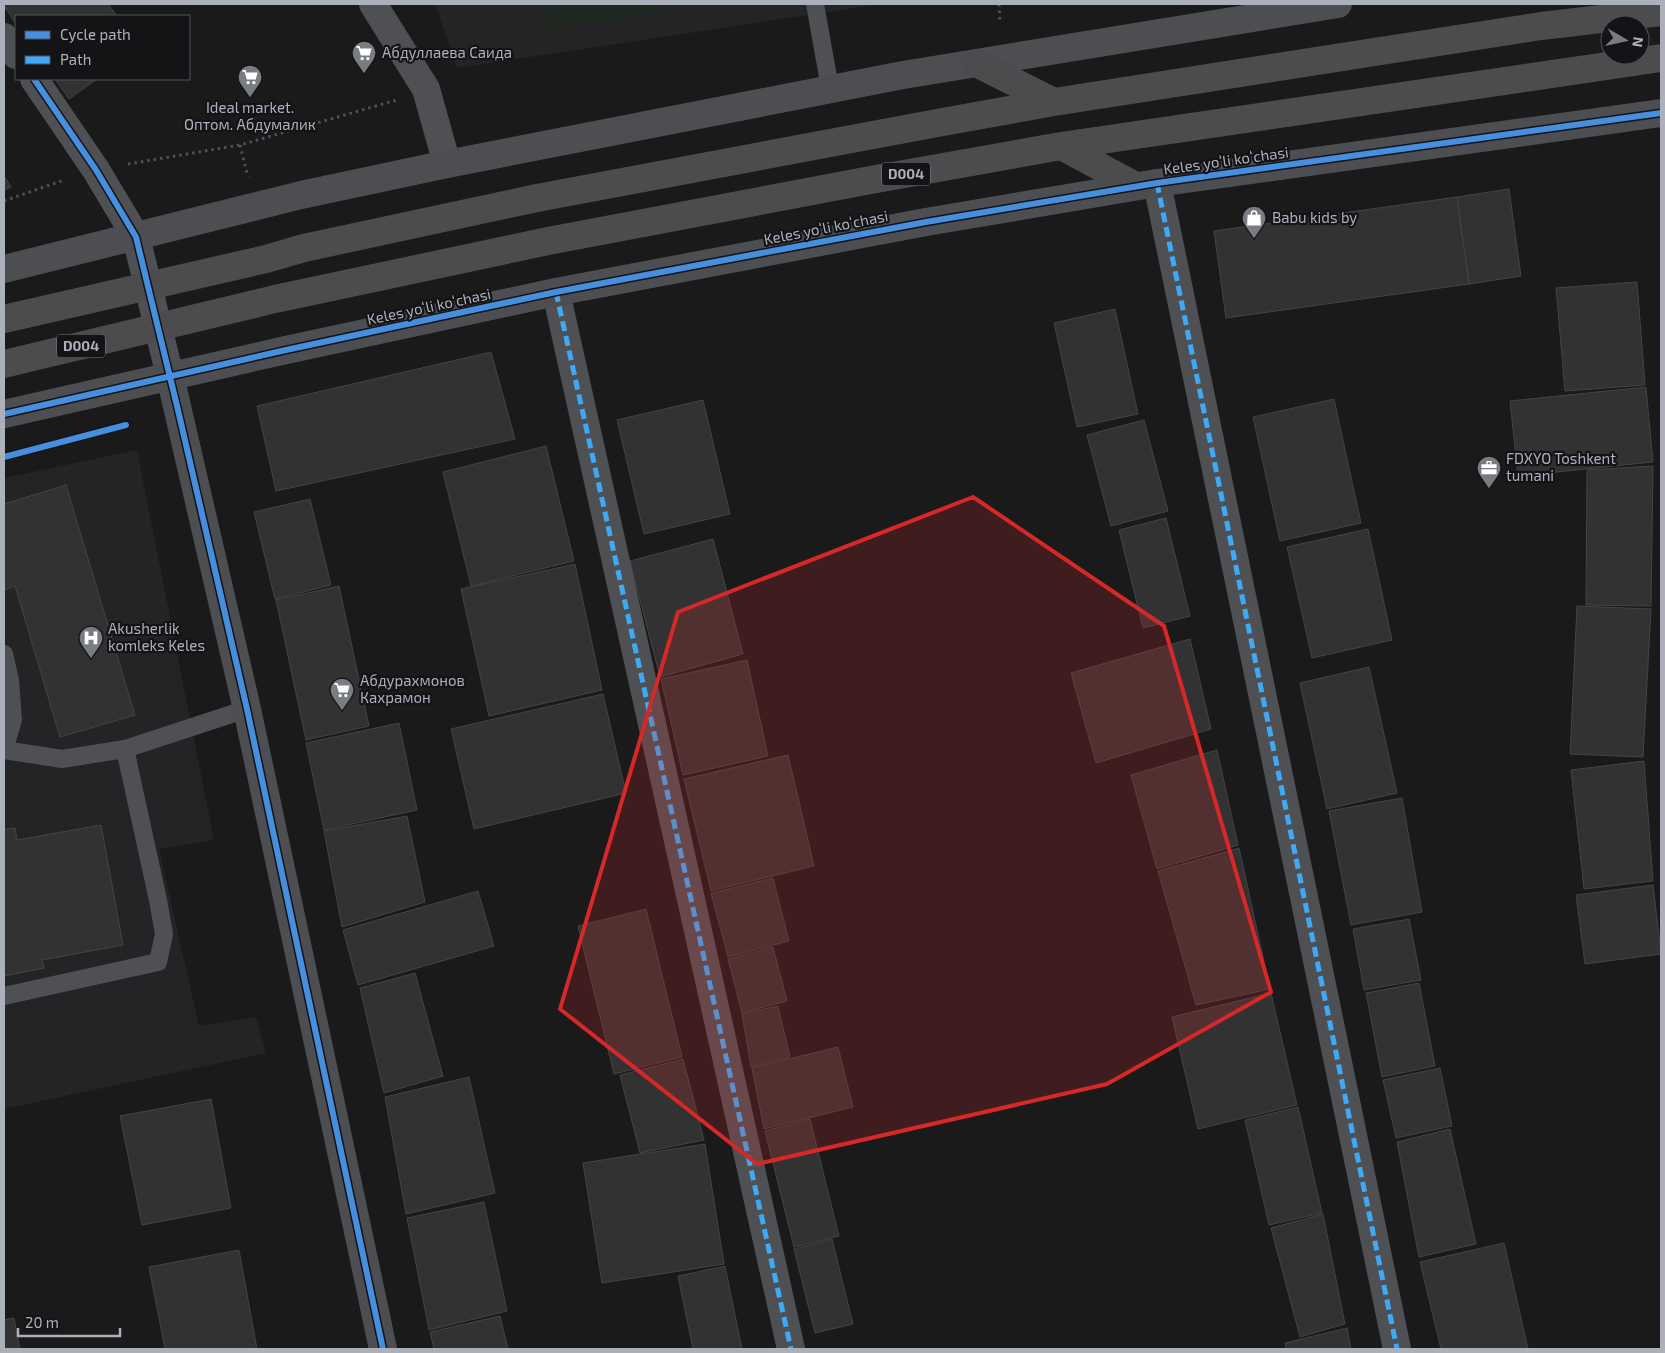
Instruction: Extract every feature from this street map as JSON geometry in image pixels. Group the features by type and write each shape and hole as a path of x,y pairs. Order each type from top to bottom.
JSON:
{"main road":[{"path":"4,319 266,260 304,248 537,198 948,121 1054,102 1541,26 1661,12"},
{"name":"D004","path":"4,364 275,300 548,241 876,178 1061,146 1661,58"},
{"path":"976,63 1054,102"},
{"path":"1061,146 1146,185"}],"street":[{"path":"373,4 426,89 447,164"},
{"path":"4,269 301,195 447,164 830,88 1338,4"},
{"path":"4,37 15,53"},
{"path":"35,80 96,170 136,237 247,709 383,1349"},
{"name":"Keles yoʻli koʻchasi","path":"4,414 556,292 926,222 1146,185 1661,113"},
{"path":"1146,185 1397,1349"},
{"path":"556,292 791,1349"}],"lane":[{"path":"815,4 830,88"},
{"path":"4,654 10,680 13,720 4,750 62,759 125,749 247,709"},
{"path":"4,996 158,962 164,934 125,749"}],"path":[{"path":"999,4 1000,22"},
{"path":"4,201 83,173 240,145 405,97"},
{"path":"240,145 249,180"},
{"path":"4,457 126,425"}],"highlighted area":[{"path":"973,497 1164,626 1271,992 1107,1084 757,1164 560,1009 678,612"}],"shaded area":[{"path":"435,4 881,4 457,68"},
{"path":"543,4 657,4 659,13 547,31"},
{"name":"Akusherlik komleks Keles","path":"137,450 214,840 159,849 199,1026 256,1017 266,1053 4,1109 4,478"}],"building":[{"path":"4,4 108,4 116,15 15,15 15,22"},
{"path":"56,80 96,80 69,99"},
{"path":"4,176 11,187 4,190"},
{"path":"1509,189 1521,276 1469,284 1457,197"},
{"path":"1457,197 1469,284 1226,318 1214,231"},
{"path":"1637,282 1645,385 1565,391 1556,288"},
{"path":"1115,309 1138,414 1077,427 1054,323"},
{"path":"491,352 515,439 276,491 257,406"},
{"path":"1646,387 1653,462 1518,476 1510,401"},
{"path":"1334,399 1361,523 1280,541 1253,417"},
{"path":"703,400 730,514 644,534 617,420"},
{"path":"1144,420 1168,511 1111,526 1087,435"},
{"path":"546,446 574,561 471,586 443,472"},
{"path":"1653,466 1651,606 1586,605 1587,470"},
{"path":"66,485 135,715 60,737 15,586 4,590 4,504"},
{"path":"310,499 331,585 275,599 254,512"},
{"path":"1166,518 1190,616 1143,628 1119,530"},
{"path":"1368,529 1392,640 1312,658 1287,547"},
{"path":"713,539 743,654 660,677 630,561"},
{"path":"575,564 602,690 489,716 461,589"},
{"path":"339,586 369,726 306,740 276,600"},
{"path":"1577,606 1651,609 1643,757 1570,754"},
{"path":"1190,639 1211,729 1096,763 1071,673"},
{"path":"747,660 768,756 683,775 661,679"},
{"path":"1369,667 1397,793 1327,809 1300,683"},
{"path":"603,694 626,793 474,829 451,729"},
{"path":"399,723 417,810 324,830 306,743"},
{"path":"1217,750 1238,845 1157,869 1131,775"},
{"path":"788,755 814,866 711,891 684,779"},
{"path":"1644,761 1653,881 1584,889 1571,770"},
{"path":"1402,798 1422,912 1351,925 1329,811"},
{"path":"407,816 425,902 342,927 324,831"},
{"path":"101,825 123,945 42,960 44,968 4,976 4,829 15,828 17,840"},
{"path":"1239,848 1270,989 1196,1005 1158,871"},
{"path":"773,878 789,941 728,957 711,893"},
{"path":"1653,885 1661,954 1585,964 1576,895"},
{"path":"478,891 494,946 358,985 343,930"},
{"path":"646,909 682,1057 614,1074 578,926"},
{"path":"1409,919 1421,980 1364,990 1353,929"},
{"path":"773,947 787,1001 742,1013 728,959"},
{"path":"415,973 443,1076 384,1093 360,988"},
{"path":"1419,983 1435,1066 1382,1077 1366,993"},
{"path":"1271,993 1297,1105 1198,1129 1172,1017"},
{"path":"778,1006 790,1057 751,1067 742,1014"},
{"path":"838,1047 853,1107 764,1129 752,1068"},
{"path":"683,1059 704,1140 640,1153 620,1075"},
{"path":"1440,1068 1452,1126 1396,1138 1383,1080"},
{"path":"469,1077 495,1193 406,1214 385,1097"},
{"path":"211,1099 231,1208 142,1225 120,1116"},
{"path":"1298,1107 1322,1213 1269,1225 1245,1120"},
{"path":"810,1119 839,1236 794,1247 765,1131"},
{"path":"1450,1129 1476,1244 1419,1257 1397,1142"},
{"path":"705,1144 724,1264 602,1283 583,1163"},
{"path":"484,1202 507,1311 429,1330 407,1218"},
{"path":"1323,1214 1345,1324 1300,1337 1271,1228"},
{"path":"832,1239 853,1324 815,1333 794,1249"},
{"path":"1504,1243 1528,1349 1441,1349 1420,1262"},
{"path":"239,1250 257,1349 165,1349 149,1267"},
{"path":"725,1266 742,1349 693,1349 678,1276"},
{"path":"500,1316 508,1349 434,1349 430,1332"},
{"path":"14,1318 20,1349 4,1349 4,1320"},
{"path":"1347,1328 1351,1349 1286,1349 1285,1343"}],"marked path":[{"path":"1157,183 1397,1349"},
{"path":"556,292 791,1349"}],"cycle path":[{"path":"35,80 96,170 136,237 247,709 383,1349"},
{"path":"4,414 286,350 556,292 926,222 1157,183 1661,113"},
{"path":"4,457 126,425"}],"place":[{"name":"Абдуллаева Саида","path":"364,74"},
{"name":"Ideal market. Оптом. Абдумалик","path":"250,98"},
{"name":"Babu kids by","path":"1254,239"},
{"name":"FDXYO Toshkent tumani","path":"1489,489"},
{"name":"Akusherlik komleks Keles","path":"91,659"},
{"name":"Абдурахмонов Кахрамон","path":"342,711"}]}
